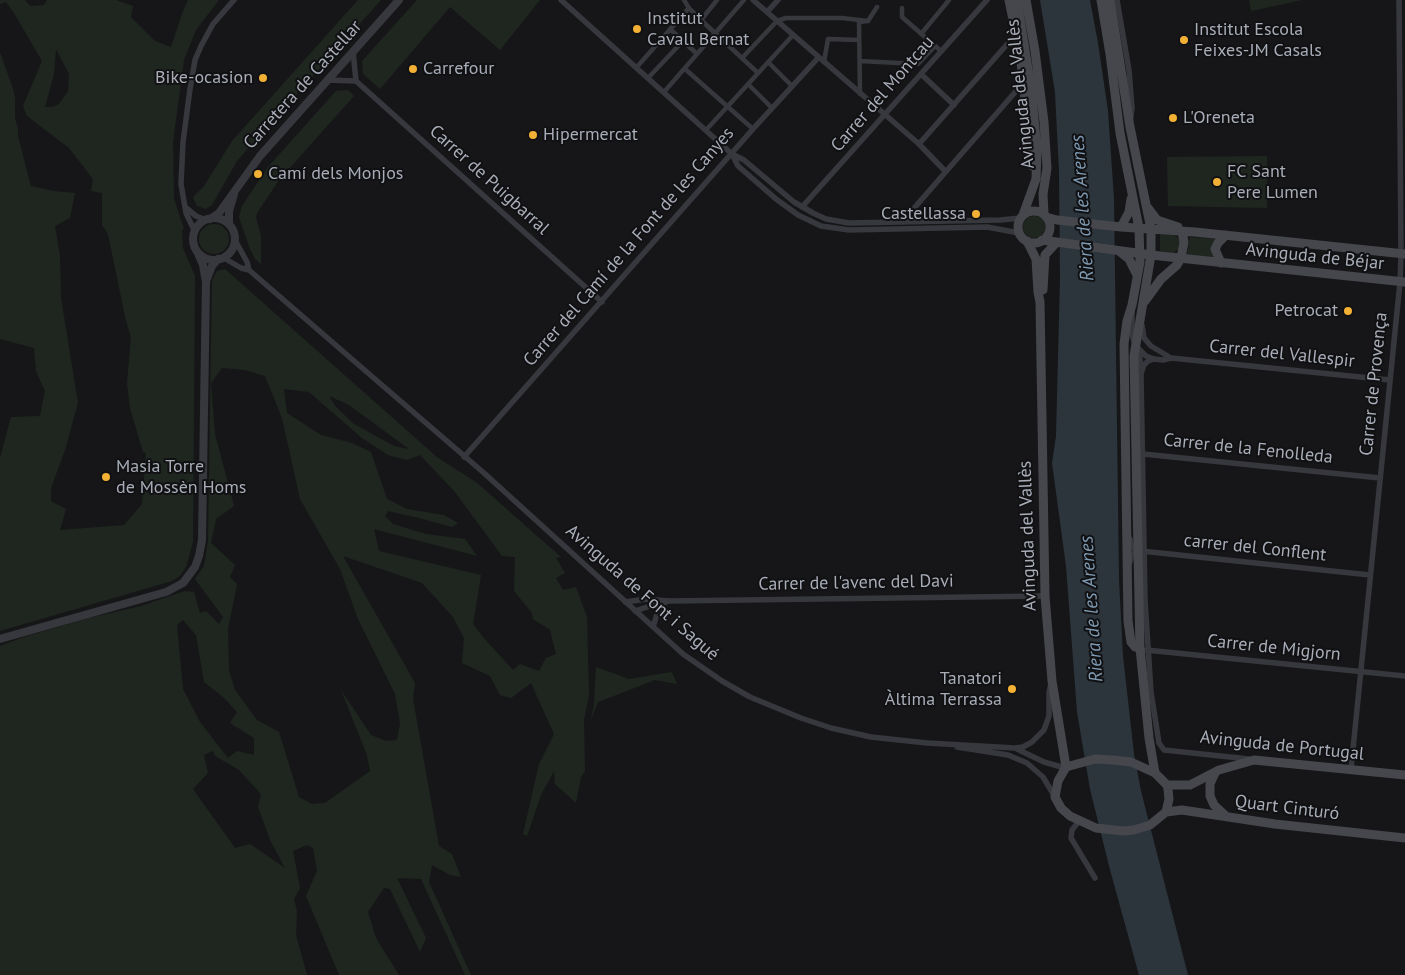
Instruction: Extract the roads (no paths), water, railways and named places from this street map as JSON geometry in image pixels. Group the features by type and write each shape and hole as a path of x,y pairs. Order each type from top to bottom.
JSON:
{"main road":[{"name":"Avinguda del Vallès","path":"1009,0 1018,41 1032,171 1036,179"},
{"name":"Avinguda del Vallès","path":"1017,0 1034,117 1036,149 1036,179 1022,216"},
{"name":"Avinguda del Vallès","path":"1026,0 1044,122 1047,168 1043,194 1045,215"},
{"path":"1101,0 1120,132 1139,228 1140,253 1124,344 1128,602 1131,642 1135,646 1144,649"},
{"path":"1110,0 1130,127 1151,229 1151,255 1134,356 1144,649 1149,738 1155,772"},
{"path":"1122,226 1129,212 1132,192"},
{"path":"1146,204 1157,220 1195,232"},
{"path":"1041,241 1049,229 1045,215 1032,211 1022,216 1018,225 1019,233 1028,241 1140,253 1179,262"},
{"name":"Avinguda de Béjar","path":"1045,215 1057,220 1226,235 1403,254"},
{"path":"1142,305 1161,279 1179,262 1184,242 1182,232 1174,226"},
{"name":"Avinguda de Béjar","path":"1221,263 1215,249 1218,242 1226,235"},
{"name":"Avinguda del Vallès","path":"1028,241 1036,259 1040,302"},
{"path":"1041,241 1046,255 1057,243"},
{"path":"1118,250 1130,259 1137,275"},
{"name":"Avinguda del Vallès","path":"1046,255 1040,302 1045,596 1052,681 1068,767"},
{"name":"Avinguda de Béjar","path":"1179,262 1198,260 1402,282"},
{"path":"1121,760 1155,772 1167,785 1169,799 1166,812 1150,825 1134,830 1108,830 1079,821 1065,812 1055,797 1058,781 1068,767 1085,761 1121,760"},
{"name":"Avinguda de Portugal","path":"1254,760 1405,775"},
{"name":"Quart Cinturó","path":"1167,785 1190,785 1229,766 1254,760"},
{"path":"1215,773 1210,784 1210,796 1214,805 1228,818"},
{"name":"Quart Cinturó","path":"1166,812 1182,810 1274,824 1405,838"}],"street":[{"path":"195,232 186,215 181,193 180,168 187,106 195,60 208,33 234,0"},
{"name":"Carretera de Castellar","path":"208,220 219,213 260,156 399,0"},
{"path":"561,0 732,154 744,160 785,195 813,214 837,222 1000,220 1022,216"},
{"path":"684,0 701,20 758,73"},
{"path":"701,20 717,0"},
{"path":"664,92 744,0"},
{"path":"753,0 918,144 945,171"},
{"path":"767,12 778,0"},
{"path":"921,34 949,0"},
{"name":"Carrer del Montcau","path":"802,207 922,75 987,0"},
{"path":"1117,0 1129,70 1132,108 1130,127"},
{"name":"Carrer de Provença","path":"1351,769 1390,380 1402,282 1402,46 1399,0"},
{"path":"868,21 877,7"},
{"path":"636,68 689,8"},
{"path":"902,8 902,17 941,51"},
{"path":"742,58 776,21 786,18 842,18 868,21"},
{"path":"860,94 859,22 868,21"},
{"path":"670,29 698,54"},
{"path":"706,130 792,35"},
{"path":"824,62 828,39 859,40"},
{"path":"648,78 684,41"},
{"name":"Avinguda del Vallès","path":"918,144 1010,41 1018,41"},
{"path":"860,61 918,64 935,46"},
{"path":"328,80 356,81 353,52"},
{"name":"Carrer del Camí de la Font de les Canyes","path":"464,458 753,129 818,58"},
{"path":"768,62 792,86"},
{"path":"685,68 753,129"},
{"path":"922,75 954,105"},
{"name":"Carrer de Puigbarral","path":"356,81 602,302"},
{"path":"748,84 772,108"},
{"name":"Avinguda del Vallès","path":"902,222 1017,90 1024,86"},
{"path":"732,154 738,166 776,199 798,215 821,226 849,230 987,227 1019,233"},
{"name":"Carretera de Castellar","path":"229,224 229,211 234,193"},
{"path":"185,207 196,216 208,220 219,219 229,224 233,230 235,240 233,248 210,270 206,282"},
{"path":"0,639 166,592 183,582 195,567 202,540 206,282 203,265 194,242 198,226 208,220"},
{"name":"Avinguda de Font i Sagué","path":"235,240 247,262 249,270"},
{"path":"198,251 207,258 221,258"},
{"name":"Avinguda de Font i Sagué","path":"221,258 249,270 554,536 683,654 722,681 775,709 809,721 871,737 927,743 1015,748 1023,747 1032,742 1044,730 1049,716 1049,692 1052,681"},
{"path":"1132,305 1132,335 1137,347 1141,374 1143,454 1140,551"},
{"path":"1140,316 1144,338 1154,349 1171,358"},
{"path":"1137,347 1146,356 1154,359"},
{"name":"Carrer del Vallespir","path":"1154,359 1163,360 1171,358 1390,380"},
{"path":"1141,374 1144,365 1154,359"},
{"name":"Carrer de la Fenolleda","path":"1143,454 1380,478"},
{"path":"1127,505 1130,543 1140,551"},
{"path":"1128,602 1131,594 1131,557 1140,551"},
{"name":"carrer del Conflent","path":"1140,551 1370,574"},
{"name":"Carrer de l'avenc del Davi","path":"625,602 648,599 666,602 1045,596"},
{"path":"653,627 658,611 666,602"},
{"name":"Carrer de l'avenc del Davi","path":"636,611 666,602"},
{"name":"Carrer de Migjorn","path":"1144,649 1405,676"},
{"name":"Avinguda de Portugal","path":"1144,649 1159,744 1164,750 1254,760"},
{"path":"927,743 1008,755 1019,759 1037,770 1055,797"},
{"path":"1015,748 1044,762 1068,767"},
{"path":"1079,821 1072,830 1071,838 1095,878"}],"water":[{"name":"Riera de les Arenes","path":"1040,0 1090,0 1098,43 1108,111 1114,199 1119,580 1123,656 1134,754 1141,791 1188,975 1139,975 1090,789 1077,712 1066,566 1052,463 1056,436 1060,279 1059,171 1055,92"}],"place":[{"name":"Institut Cavall Bernat","path":"637,29"},
{"name":"Institut Escola Feixes-JM Casals","path":"1184,40"},
{"name":"Carrefour","path":"413,69"},
{"name":"Bike-ocasion","path":"263,78"},
{"name":"L'Oreneta","path":"1173,118"},
{"name":"Hipermercat","path":"533,135"},
{"name":"Camí dels Monjos","path":"258,174"},
{"name":"FC Sant Pere Lumen","path":"1217,182"},
{"name":"Castellassa","path":"976,214"},
{"name":"Petrocat","path":"1348,311"},
{"name":"Masia Torre de Mossèn Homs","path":"106,477"},
{"name":"Tanatori Àltima Terrassa","path":"1012,689"}]}
